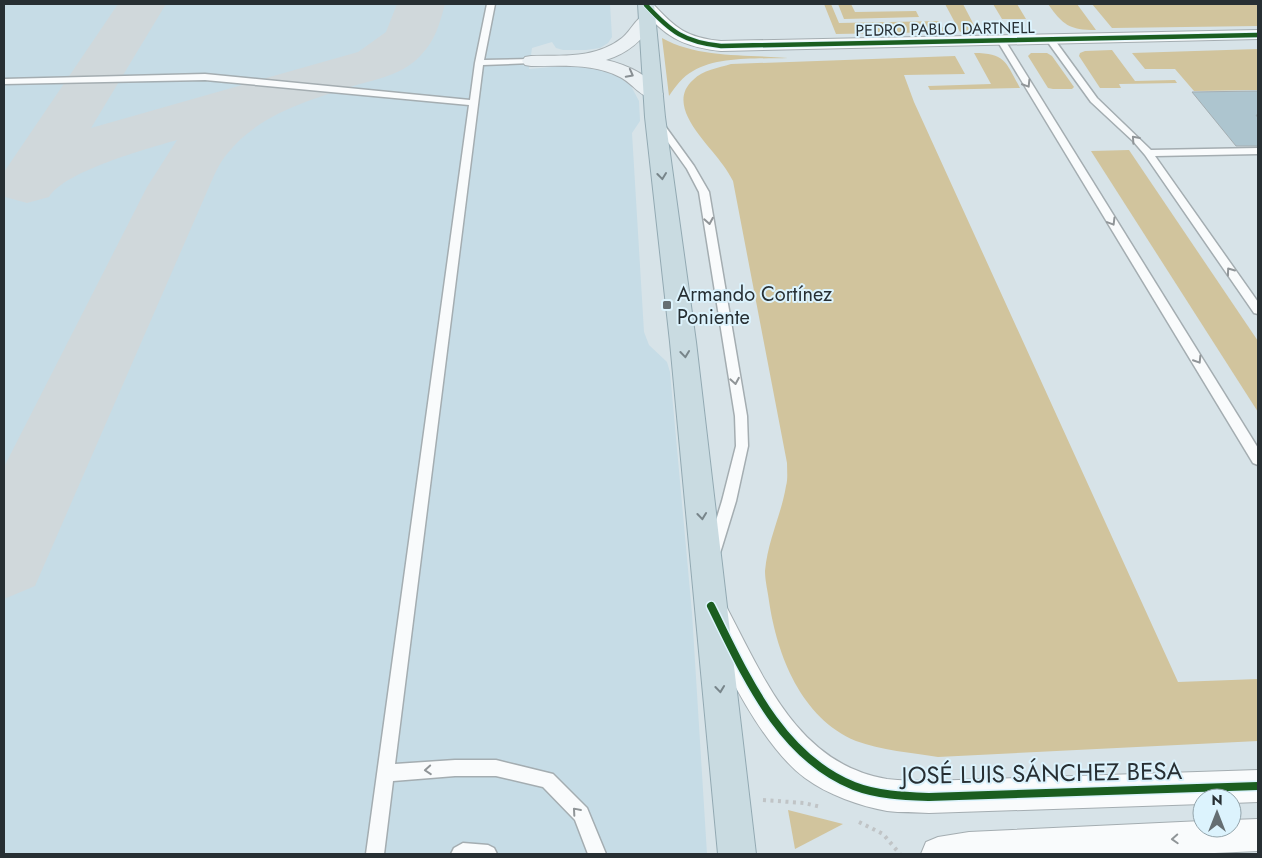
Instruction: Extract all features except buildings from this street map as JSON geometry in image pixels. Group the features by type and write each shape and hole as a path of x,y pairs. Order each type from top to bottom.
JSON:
{"highway":[{"path":"647,10 654,105 683,342 737,854"}],"street":[{"name":"PEDRO PABLO DARTNELL","path":"647,10 674,35 694,43 742,47 1258,35"},
{"path":"574,61 592,58 628,44 640,33 647,10"},
{"path":"531,61 602,63 624,70 642,80 654,105"},
{"name":"JOSÉ LUIS SÁNCHEZ BESA","path":"711,606 743,668 791,743 816,766 855,786 888,795 929,797 1258,786"},
{"path":"938,854 969,848 1084,849 1258,835"}],"lane":[{"path":"375,854 479,62 491,4"},
{"path":"1050,41 1094,100 1136,139 1148,153 1258,310"},
{"path":"1002,42 1258,460"},
{"path":"479,62 531,61"},
{"path":"4,81 205,77 474,102"},
{"path":"654,105 704,192 741,416 742,446 729,501 708,570"},
{"path":"1148,153 1258,150"},
{"path":"386,773 455,768 496,768 547,780 581,814 597,854"},
{"path":"460,854 463,852 488,854"}],"path":[{"path":"732,801 758,799 804,803 831,810"},
{"path":"857,821 883,834 900,854"}],"shaded area":[{"path":"4,4 610,4 612,37 608,43 600,48 586,50 563,50 556,48 552,42 532,48 529,69 575,65 611,71 631,86 639,101 640,121 632,133 644,332 649,345 667,362 670,372 692,613 707,854 4,854"},
{"path":"824,4 831,4 839,23 939,21 945,32 836,34"},
{"path":"838,4 851,4 855,12 916,11 919,17 844,19"},
{"path":"945,4 963,4 975,27 968,31 960,32"},
{"path":"993,4 1017,4 1026,19 1002,19"},
{"path":"1048,4 1077,4 1096,30 1079,29 1068,25 1058,17"},
{"path":"1092,4 1258,4 1258,26 1112,28"},
{"path":"662,38 677,45 707,53 788,58 739,59 703,66 686,76 669,96"},
{"path":"1258,49 1258,90 1194,91 1175,69 1145,69 1132,53"},
{"path":"1112,50 1135,81 1175,80 1177,83 1119,84 1121,88 1100,88 1079,56 1080,53 1085,51"},
{"path":"974,53 985,53 999,57 1008,66 1020,88 930,90 928,86 991,84"},
{"path":"1031,53 1047,53 1052,56 1074,87 1072,89 1048,88 1028,56"},
{"path":"955,56 965,74 904,75 914,102 1178,682 1258,679 1258,741 938,757 897,751 856,741 837,731 820,717 806,701 786,663 773,622 765,571 769,548 787,483 787,463 733,181 700,136 686,113 683,101 685,90 701,74 731,64"},
{"path":"1129,150 1258,341 1258,412 1091,151"},
{"path":"788,810 843,824 795,849"}],"taxiway":[{"path":"30,178 142,4"},
{"path":"30,178 48,165 116,139 376,63 396,51 407,40 421,4"},
{"path":"4,557 178,187 195,157 207,140 225,123 245,110 290,89"},
{"path":"27,183 30,178"}],"cycle path":[{"path":"646,5 663,24 678,36 696,43 721,46 1258,35"},
{"path":"711,606 752,685 785,735 805,756 828,773 863,789 882,793 929,797 1258,786"}],"place":[{"name":"Armando Cortínez Poniente","path":"667,305"}]}
